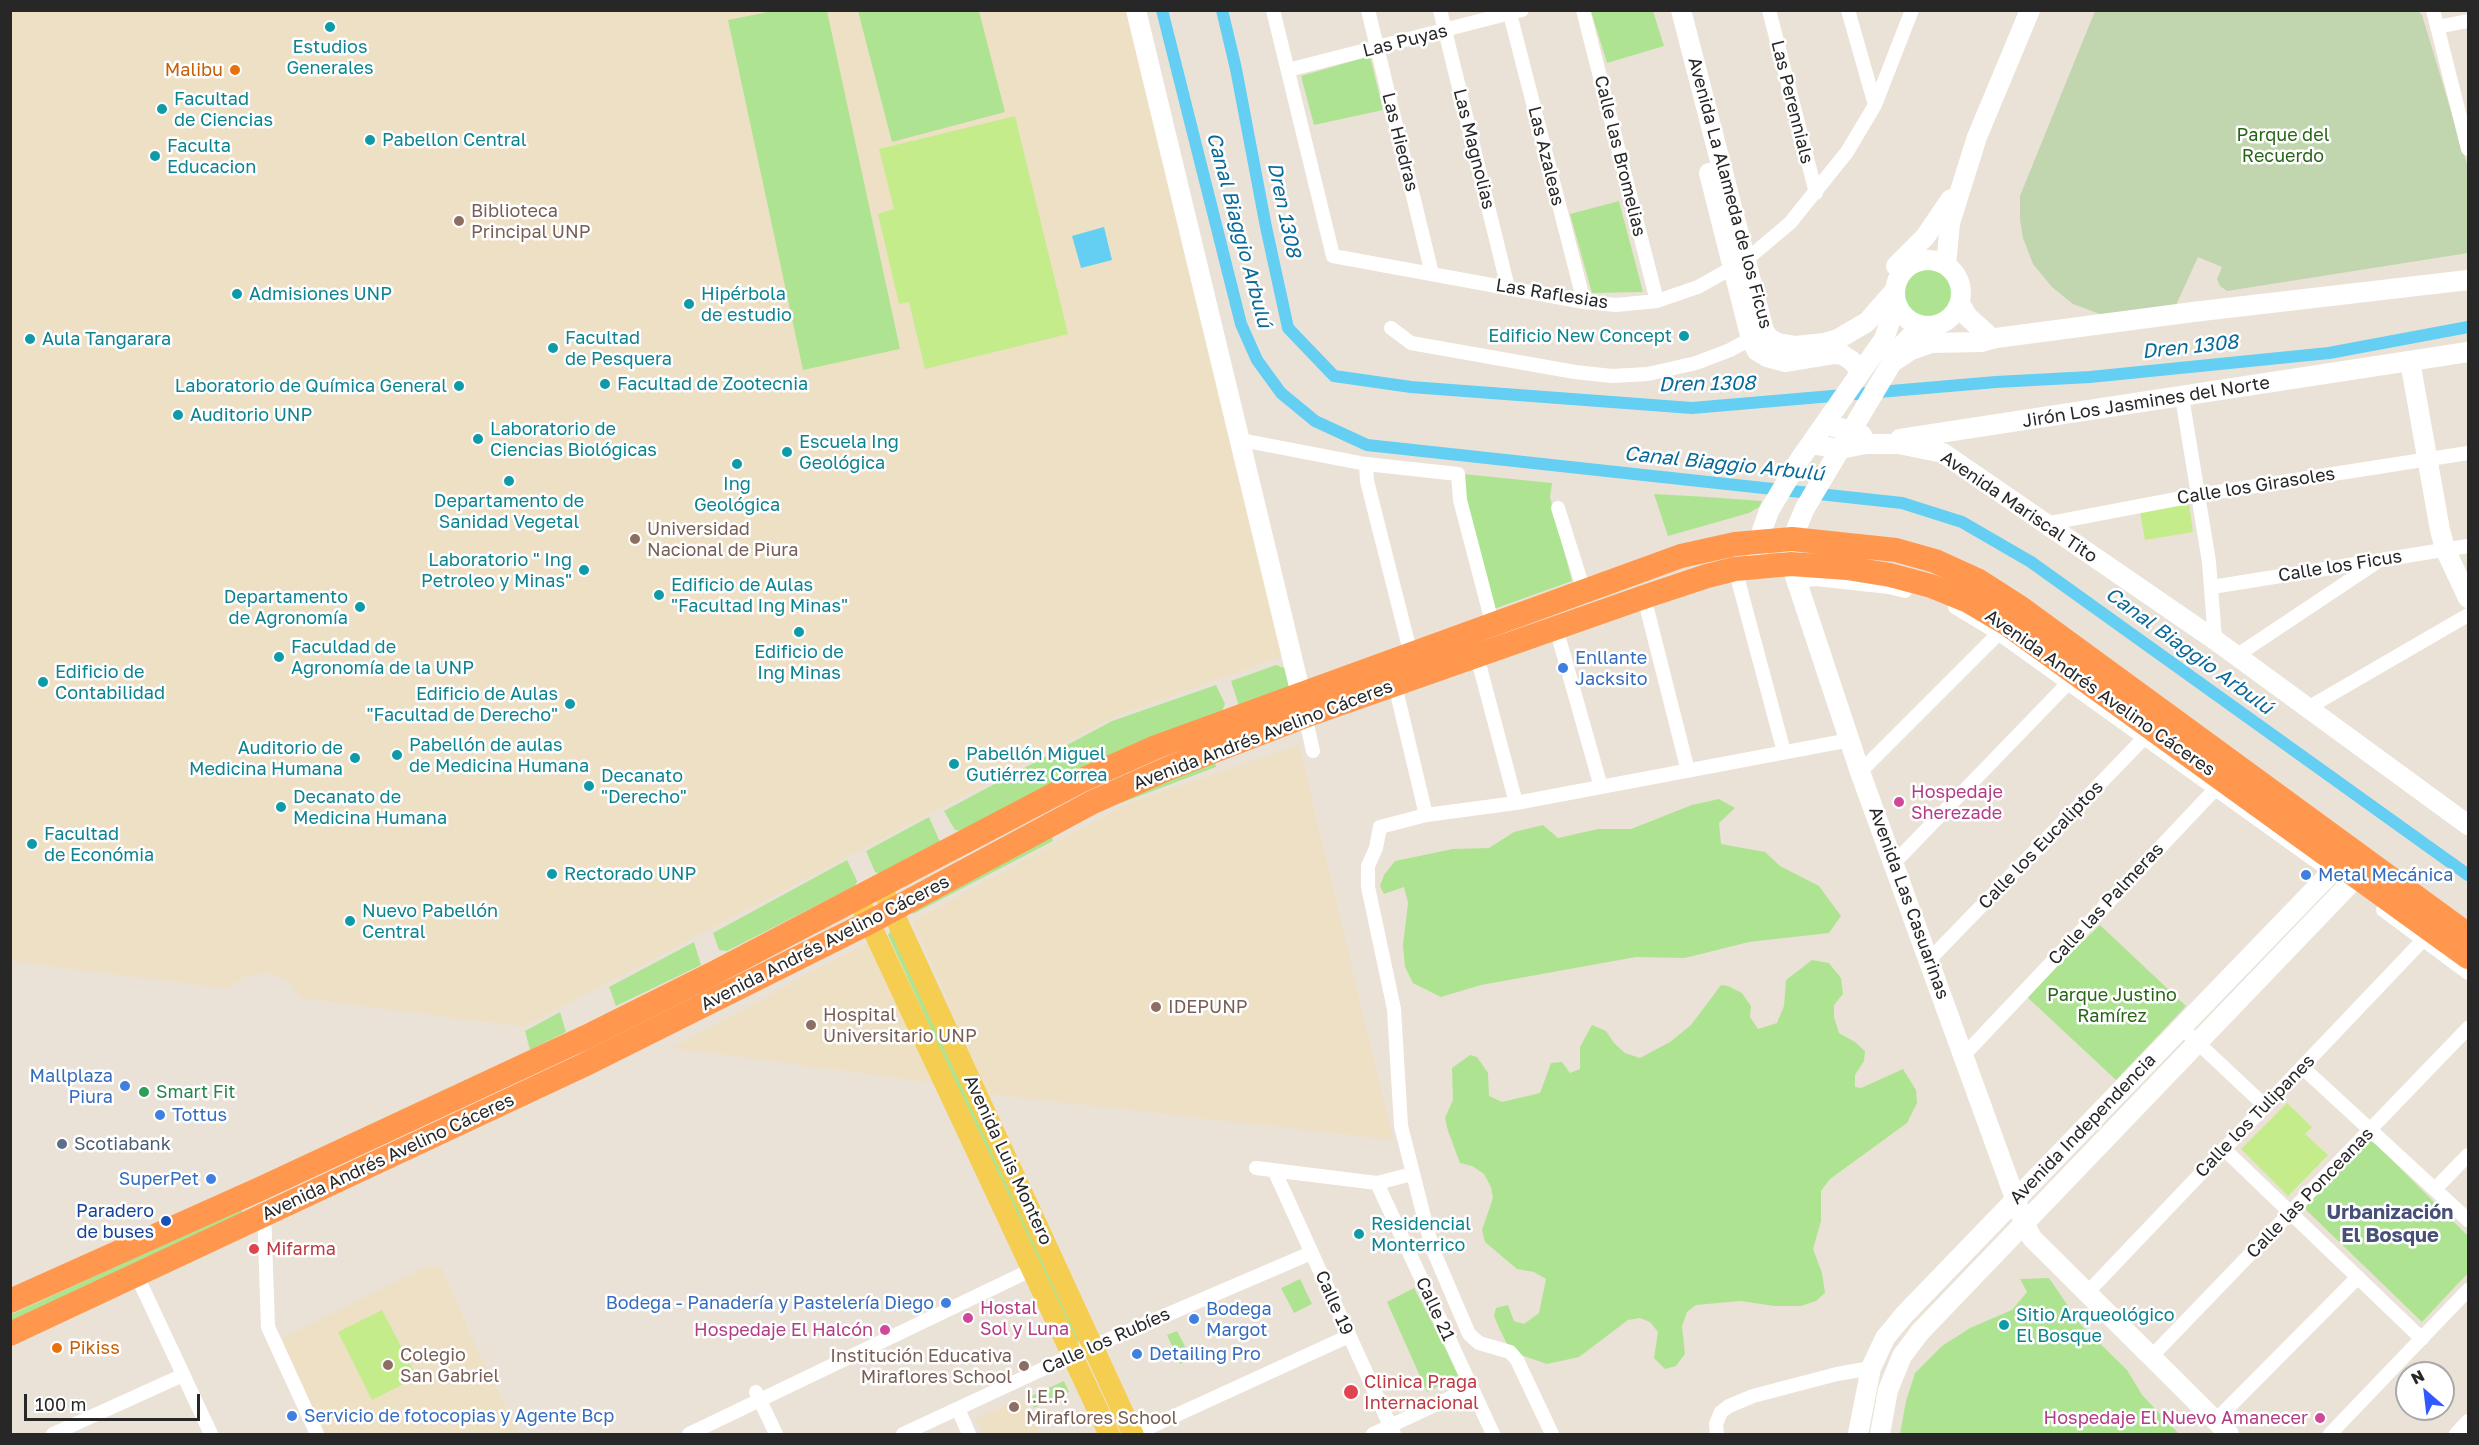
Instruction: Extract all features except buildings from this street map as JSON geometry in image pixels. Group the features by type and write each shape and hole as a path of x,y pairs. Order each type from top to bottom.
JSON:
{"highway":[{"name":"Avenida Andrés Avelino Cáceres","path":"10,1334 584,1065 870,922 1093,802 1412,655 1681,556 1758,542 1791,539 1896,550 1935,561 1979,581 1985,607 2003,629 2148,734 2219,785 2350,868 2469,935"},
{"name":"Avenida Andrés Avelino Cáceres","path":"10,1301 262,1188 586,1037 1082,780 1156,747 1303,705 1395,685 1707,576 1746,568 1794,573 1847,568 1890,575 1931,586 1985,607 2350,868 2469,957"}],"main road":[{"name":"Avenida Luis Montero","path":"881,886 1134,1434"},
{"name":"Avenida Luis Montero","path":"858,898 1109,1434"}],"street":[{"path":"1136,10 1241,440 1313,752"},
{"path":"1273,10 1288,70"},
{"name":"Las Hiedras","path":"1368,10 1432,274"},
{"name":"Las Magnolias","path":"1440,10 1508,288"},
{"name":"Calle las Bromelias","path":"1582,10 1658,301"},
{"name":"Avenida La Alameda de los Ficus","path":"1668,10 1740,264"},
{"name":"Avenida La Alameda de los Ficus","path":"1681,10 1758,335 1757,351 1774,360 1794,361 1835,354 1852,361 1859,373"},
{"name":"Las Perennials","path":"1769,10 1816,193"},
{"path":"1848,10 1875,105"},
{"name":"Las Raflesias","path":"1288,70 1334,256 1584,302 1616,305 1658,301 1698,287 1740,264 1790,222 1816,193 1847,152 1875,105 1912,10"},
{"path":"1946,265 1950,223 1977,137 2030,10"},
{"path":"2433,10 2463,105 2469,149"},
{"name":"Las Puyas","path":"1288,70 1514,12"},
{"name":"Las Azaleas","path":"1514,12 1584,302"},
{"path":"2437,27 2469,21"},
{"path":"1784,752 1746,568 1769,511 1805,452 1884,339 1890,302 1889,278 1896,266 1924,237 1964,178"},
{"path":"1923,260 1950,223"},
{"path":"1890,302 1904,270 1909,265 1923,260 1935,260 1946,265 1960,282 1962,293 1959,304 1951,317 1929,325"},
{"path":"1890,302 1906,318 1929,325 1992,337 2469,280"},
{"name":"Avenida La Alameda de los Ficus","path":"1758,335 1778,343 1796,346 1824,343 1853,331 1890,302"},
{"path":"1959,304 1968,317 1992,337"},
{"name":"Avenida Las Casuarinas","path":"1929,325 1903,344 1805,508 1791,539 1794,573 1860,772 2024,1223 2032,1238 2222,1428"},
{"path":"1391,328 1412,343 1575,372 1612,376 1648,374 1696,363 1758,335"},
{"path":"1889,369 1911,350 1931,343 1982,342 1992,337"},
{"name":"Jirón Los Jasmines del Norte","path":"1826,422 1855,423 1867,437 1901,439 2469,352"},
{"path":"2410,361 2445,549 2469,598"},
{"path":"2182,397 2212,587 2215,640"},
{"path":"1956,430 1961,465"},
{"path":"1241,440 1366,464 1458,474 1460,500 1493,626"},
{"name":"Avenida Mariscal Tito","path":"1805,452 1866,444 1915,446 1943,453 2215,640 2306,709 2469,825"},
{"name":"Calle los Girasoles","path":"2045,524 2198,495 2469,453"},
{"path":"1366,464 1367,481 1412,655"},
{"path":"1558,508 1584,591"},
{"name":"Calle los Ficus","path":"2212,587 2469,546"},
{"path":"2236,656 2380,560"},
{"path":"1644,597 1688,771"},
{"path":"2306,709 2469,615"},
{"path":"1556,628 1600,787"},
{"path":"1860,772 2003,629"},
{"path":"1477,656 1516,803"},
{"path":"1894,863 2072,679"},
{"path":"1395,685 1426,815"},
{"name":"Calle los Eucaliptos","path":"1929,960 2148,734"},
{"path":"1552,1434 1517,1360 1510,1352 1479,1343 1469,1334 1433,1250 1401,1126 1394,1010 1368,887 1368,866 1376,848 1380,827 1426,815 1516,803 1850,740"},
{"name":"Calle las Palmeras","path":"1964,1055 2219,785"},
{"name":"Avenida Andrés Avelino Cáceres","path":"2350,868 2423,940 2469,973"},
{"name":"Avenida Independencia","path":"1858,1434 1871,1368 1885,1338 1904,1315 2181,1027 2350,868"},
{"name":"Avenida Independencia","path":"1880,1434 1888,1390 1902,1356 1920,1332 2198,1043 2350,868"},
{"name":"Calle los Tulipanes","path":"2087,1293 2423,940"},
{"path":"2181,1027 2265,1106"},
{"name":"Calle las Ponceanas","path":"2151,1357 2469,1028"},
{"path":"2302,1067 2469,1220"},
{"path":"2224,1149 2422,1339"},
{"path":"2435,1189 2469,1155"},
{"path":"1256,1168 1377,1183 1412,1174"},
{"name":"Calle 19","path":"1275,1172 1392,1430"},
{"name":"Calle 21","path":"1377,1183 1493,1434"},
{"path":"262,1188 265,1215 268,1327 317,1434"},
{"name":"Calle los Rubíes","path":"903,1434 1072,1355 1311,1253"},
{"path":"689,1434 758,1397 1033,1269"},
{"path":"137,1276 211,1434"},
{"path":"2222,1428 2358,1277"},
{"path":"2330,1434 2467,1295"},
{"path":"1134,1434 1349,1336"},
{"path":"1717,1434 1716,1424 1721,1412 1729,1406 1753,1396 1871,1368"},
{"path":"53,1434 183,1375"},
{"path":"1373,1434 1392,1430 1471,1388"},
{"path":"758,1397 776,1434"},
{"path":"958,1409 969,1434"},
{"path":"2456,1434 2469,1421"}],"shaded area":[{"name":"Universidad Nacional de Piura","path":"11,11 1128,11 1288,654 1114,717 524,1027 300,998 291,984 272,973 245,976 228,989 11,961"},
{"name":"IDEPUNP","path":"1299,745 1393,1140 988,1094 913,921 1126,804"},
{"name":"Hospital Universitario UNP","path":"869,941 934,1083 672,1048"},
{"name":"Colegio San Gabriel","path":"430,1265 442,1268 473,1340 520,1434 325,1434 282,1349 284,1337"},
{"name":"I.E.P. Miraflores School","path":"1023,1398 1040,1434 983,1434 975,1419"}],"green space":[{"path":"773,11 827,11 900,349 803,370 728,20"},
{"path":"858,11 979,11 1005,112 892,142"},
{"path":"1591,11 1653,11 1664,46 1607,63"},
{"name":"Parque del Recuerdo","path":"2095,11 2418,11 2422,15 2468,167 2468,253 2227,291 2220,286 2217,279 2222,267 2198,257 2176,305 2105,316 2073,304 2052,287 2033,264 2023,238 2020,196"},
{"path":"1370,56 1383,110 1314,125 1301,76"},
{"path":"1015,116 1068,334 925,369 909,302 899,304 878,214 894,209 879,149"},
{"path":"1619,201 1643,292 1592,293 1570,214"},
{"path":"1923,267 1933,267 1947,274 1954,293 1947,312 1933,319 1923,319 1913,315 1906,308 1902,298 1902,288 1906,278 1913,271"},
{"path":"1463,474 1552,483 1550,497 1572,581 1494,609 1467,514"},
{"path":"1654,494 1762,501 1759,507 1749,513 1668,536"},
{"path":"2189,504 2193,532 2145,540 2140,512"},
{"path":"1276,665 1287,669 1291,689 1239,706 1231,681"},
{"path":"1216,685 1225,704 1222,711 1090,763 962,831 955,830 944,811 1112,721"},
{"path":"1215,762 1216,767 1121,803 1119,799"},
{"path":"1719,799 1735,808 1719,823 1721,844 1765,852 1780,866 1819,886 1841,916 1829,933 1749,942 1685,958 1636,957 1481,985 1441,997 1413,983 1405,967 1403,945 1408,903 1404,887 1384,894 1380,886 1384,875 1395,861 1453,849 1489,848 1514,832 1543,825 1558,838 1598,829 1631,829 1692,805"},
{"path":"929,817 940,842 881,874 875,872 866,851"},
{"path":"1052,835 1053,841 913,914 912,909"},
{"path":"847,860 857,881 855,886 727,951 719,950 713,933"},
{"name":"Parque Justino Ramírez","path":"2100,925 2186,1006 2116,1080 2026,996"},
{"path":"891,930 1081,1342 1076,1341 959,1091 888,935"},
{"path":"694,942 701,965 616,1006 609,987"},
{"path":"1812,960 1829,963 1841,978 1843,994 1834,1005 1834,1017 1839,1033 1865,1051 1864,1061 1855,1075 1855,1087 1861,1088 1903,1069 1916,1090 1917,1103 1907,1123 1830,1179 1821,1191 1821,1221 1813,1249 1822,1273 1825,1293 1816,1301 1801,1306 1774,1306 1741,1301 1696,1305 1687,1312 1682,1326 1685,1354 1676,1366 1665,1369 1654,1358 1658,1332 1650,1322 1640,1318 1628,1320 1579,1357 1547,1364 1515,1353 1507,1344 1494,1316 1496,1308 1508,1305 1514,1321 1524,1324 1539,1313 1546,1279 1534,1272 1517,1269 1485,1242 1482,1230 1493,1198 1491,1187 1484,1174 1472,1166 1460,1163 1445,1118 1453,1100 1452,1068 1470,1055 1477,1057 1488,1073 1489,1096 1502,1102 1540,1093 1551,1063 1562,1062 1570,1073 1580,1069 1580,1047 1592,1025 1606,1031 1625,1053 1640,1058 1670,1042 1691,1025 1721,985 1742,993 1751,1006 1750,1017 1758,1029 1777,1023 1784,1006 1786,980"},
{"path":"560,1012 566,1032 530,1050 525,1031"},
{"path":"2287,1103 2312,1127 2305,1134 2328,1155 2288,1196 2241,1149"},
{"path":"2369,1137 2468,1236 2468,1273 2422,1322 2300,1204"},
{"path":"241,1209 246,1219 11,1329 10,1315"},
{"path":"2049,1278 2081,1325 2127,1370 2142,1395 2179,1434 1900,1434 1906,1401 1915,1373 1942,1346 1970,1328 2012,1310 2027,1292 2020,1279"},
{"path":"1300,1279 1312,1304 1294,1313 1281,1288"},
{"path":"1414,1288 1460,1375 1427,1392 1387,1302"},
{"path":"382,1310 417,1377 372,1400 338,1332"},
{"path":"1177,1331 1192,1359 1180,1364 1167,1335"},
{"path":"1064,1381 1069,1392 1034,1408 1029,1397"}],"water":[{"path":"1104,227 1112,260 1081,268 1072,236"}],"waterway":[{"name":"Canal Biaggio Arbulú","path":"1162,10 1241,324 1257,360 1281,393 1315,421 1367,445 1902,503 1962,522 2031,562 2468,875"},
{"name":"Dren 1308","path":"1222,10 1288,328 1334,376 1411,387 1692,408 1996,382 2090,377 2329,353 2468,327"}],"place":[{"name":"Estudios Generales","path":"330,27"},
{"name":"Malibu","path":"235,70"},
{"name":"Facultad de Ciencias","path":"162,109"},
{"name":"Pabellon Central","path":"370,140"},
{"name":"Faculta Educacion","path":"155,156"},
{"name":"Biblioteca Principal UNP","path":"459,221"},
{"name":"Admisiones UNP","path":"237,294"},
{"name":"Hipérbola de estudio","path":"689,304"},
{"name":"Edificio New Concept","path":"1684,336"},
{"name":"Aula Tangarara","path":"30,339"},
{"name":"Facultad de Pesquera","path":"553,348"},
{"name":"Facultad de Zootecnia","path":"605,384"},
{"name":"Laboratorio de Química General","path":"459,386"},
{"name":"Auditorio UNP","path":"178,415"},
{"name":"Laboratorio de Ciencias Biológicas","path":"478,439"},
{"name":"Escuela Ing Geológica","path":"787,452"},
{"name":"Ing Geológica","path":"737,464"},
{"name":"Departamento de Sanidad Vegetal","path":"509,481"},
{"name":"Universidad Nacional de Piura","path":"635,539"},
{"name":"Laboratorio \" Ing Petroleo y Minas\"","path":"584,570"},
{"name":"Edificio de Aulas \"Facultad Ing Minas\"","path":"659,595"},
{"name":"Departamento de Agronomía","path":"360,607"},
{"name":"Edificio de Ing Minas","path":"799,632"},
{"name":"Faculdad de Agronomía de la UNP","path":"279,657"},
{"name":"Enllante Jacksito","path":"1563,668"},
{"name":"Edificio de Contabilidad","path":"43,682"},
{"name":"Edificio de Aulas \"Facultad de Derecho\"","path":"570,704"},
{"name":"Pabellón de aulas de Medicina Humana","path":"397,755"},
{"name":"Auditorio de Medicina Humana","path":"355,758"},
{"name":"Pabellón Miguel Gutiérrez Correa","path":"954,764"},
{"name":"Decanato \"Derecho\"","path":"589,786"},
{"name":"Hospedaje Sherezade","path":"1899,802"},
{"name":"Decanato de Medicina Humana","path":"281,807"},
{"name":"Facultad de Económia","path":"32,844"},
{"name":"Rectorado UNP","path":"552,874"},
{"name":"Metal Mecánica","path":"2306,875"},
{"name":"Nuevo Pabellón Central","path":"350,921"},
{"name":"IDEPUNP","path":"1156,1007"},
{"name":"Hospital Universitario UNP","path":"811,1025"},
{"name":"Mallplaza Piura","path":"125,1086"},
{"name":"Smart Fit","path":"144,1092"},
{"name":"Tottus","path":"160,1115"},
{"name":"Scotiabank","path":"62,1144"},
{"name":"SuperPet","path":"211,1179"},
{"name":"Paradero de buses","path":"166,1221"},
{"name":"Residencial Monterrico","path":"1359,1234"},
{"name":"Mifarma","path":"254,1249"},
{"name":"Bodega - Panadería y Pastelería Diego","path":"946,1303"},
{"name":"Hostal Sol y Luna","path":"968,1318"},
{"name":"Bodega Margot","path":"1194,1319"},
{"name":"Sitio Arqueológico El Bosque","path":"2004,1325"},
{"name":"Hospedaje El Halcón","path":"885,1330"},
{"name":"Pikiss","path":"57,1348"},
{"name":"Detailing Pro","path":"1137,1354"},
{"name":"Colegio San Gabriel","path":"388,1365"},
{"name":"Institución Educativa Miraflores School","path":"1024,1366"},
{"name":"Clinica Praga Internacional","path":"1351,1392"},
{"name":"I.E.P. Miraflores School","path":"1014,1407"},
{"name":"Servicio de fotocopias y Agente Bcp","path":"292,1416"},
{"name":"Hospedaje El Nuevo Amanecer","path":"2320,1418"}],"district":[{"name":"Urbanización El Bosque","path":"2390,1224"}]}
